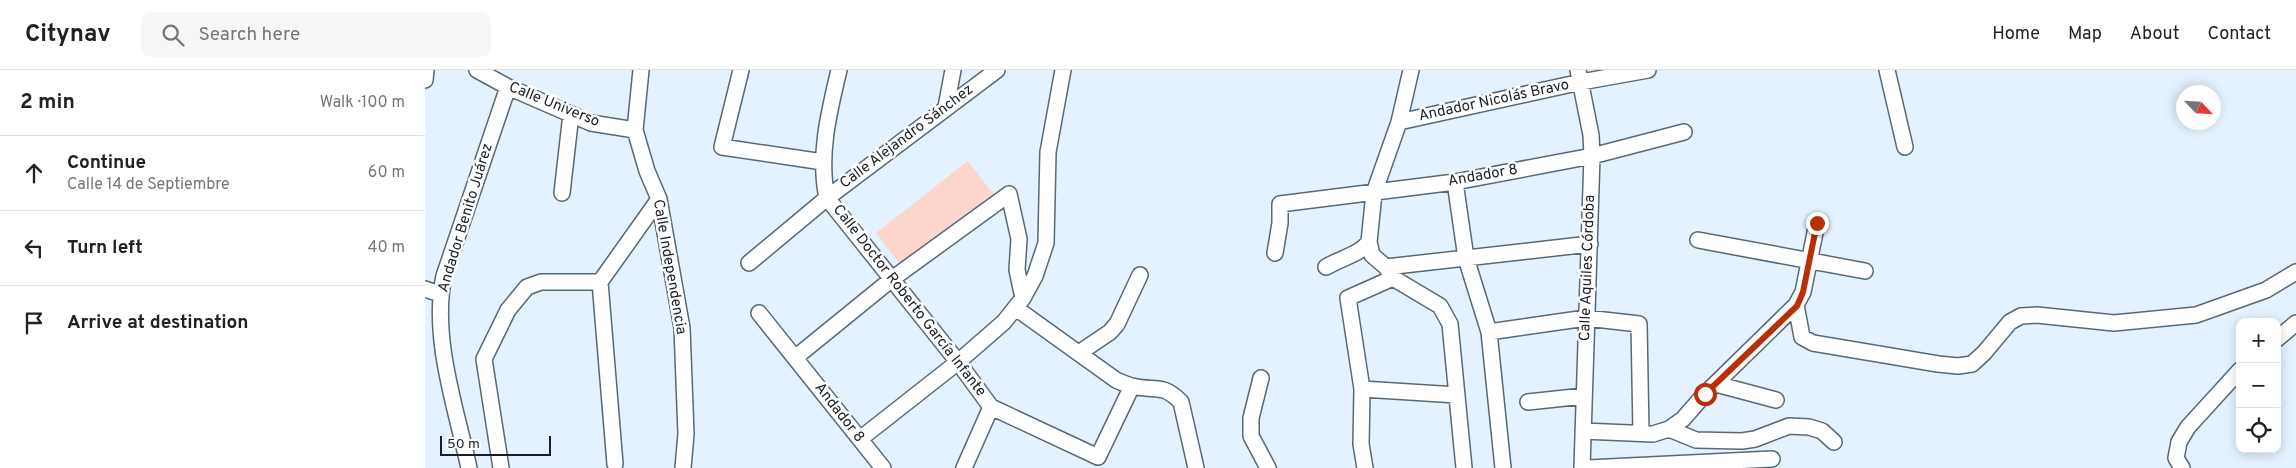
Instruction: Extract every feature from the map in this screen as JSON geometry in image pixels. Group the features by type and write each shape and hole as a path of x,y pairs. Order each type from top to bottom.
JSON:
{"street":[{"path":"425,80 426,70"},
{"name":"Calle Universo","path":"477,70 508,87 591,123 635,130"},
{"name":"Calle Independencia","path":"641,70 635,130 647,171 659,199 682,328 686,434 683,468"},
{"path":"741,70 722,147 823,162"},
{"path":"827,198 823,179 823,162 839,70"},
{"path":"946,108 953,70"},
{"name":"Calle Alejandro Sánchez","path":"749,262 827,198 997,70"},
{"path":"860,439 958,362 1020,304 1035,276 1046,243 1048,152 1063,70"},
{"path":"1411,70 1399,122 1374,194 1369,242 1372,255 1390,272 1440,306 1447,314 1450,324 1464,468"},
{"name":"Andador Nicolás Bravo","path":"1399,122 1579,76 1648,70"},
{"path":"1887,70 1905,147"},
{"name":"Calle Aquiles Córdoba","path":"1579,76 1591,135 1592,156 1582,468"},
{"name":"Andador Benito Juárez","path":"469,468 440,334 440,294 444,276 508,87"},
{"path":"562,193 571,114"},
{"name":"Andador 8","path":"1275,253 1281,223 1280,204 1374,194 1455,182 1592,156 1684,132"},
{"path":"1455,182 1466,258 1489,332 1503,468"},
{"path":"796,357 892,279 1009,194 1019,239 1017,270 1020,304 1079,353 1116,380 1132,386 1162,388 1181,402 1196,468"},
{"name":"Calle Doctor Roberto García Infante","path":"827,198 958,362 991,407 1099,457 1132,386"},
{"path":"615,464 601,282 659,199"},
{"path":"1583,432 1653,434 1669,430 1683,419 1716,384 1797,306 1803,292 1817,223"},
{"path":"1698,240 1865,271"},
{"path":"1326,267 1339,259 1362,251 1369,242"},
{"path":"1365,468 1361,444 1362,389 1348,298 1390,272 1466,258 1590,244"},
{"path":"1797,306 1802,337 1813,343 1958,366 1972,364 1984,353 2010,322 2021,316 2037,315 2114,323 2196,315 2266,290 2296,272"},
{"path":"1079,353 1110,332 1117,324 1139,275"},
{"path":"501,468 484,359 508,310 527,287 541,282 562,284 601,282"},
{"path":"425,289 440,294"},
{"name":"Andador 8","path":"759,313 883,468"},
{"path":"1489,332 1586,318 1639,324 1641,433"},
{"path":"2281,336 2296,323"},
{"path":"2182,468 2176,458 2179,442 2188,427 2236,374"},
{"path":"1261,378 1251,418 1251,436 1268,468"},
{"path":"1716,384 1776,400"},
{"path":"1362,389 1457,395"},
{"path":"1528,402 1584,396"},
{"path":"964,468 991,407"},
{"path":"1669,430 1697,440 1743,440 1755,439 1789,426 1809,427 1822,431 1833,442"},
{"path":"1588,468 1772,460"}],"shaded area":[{"path":"968,161 994,195 902,267 876,233"}],"route":[{"path":"1705,394 1797,306 1803,292 1817,223"}]}
